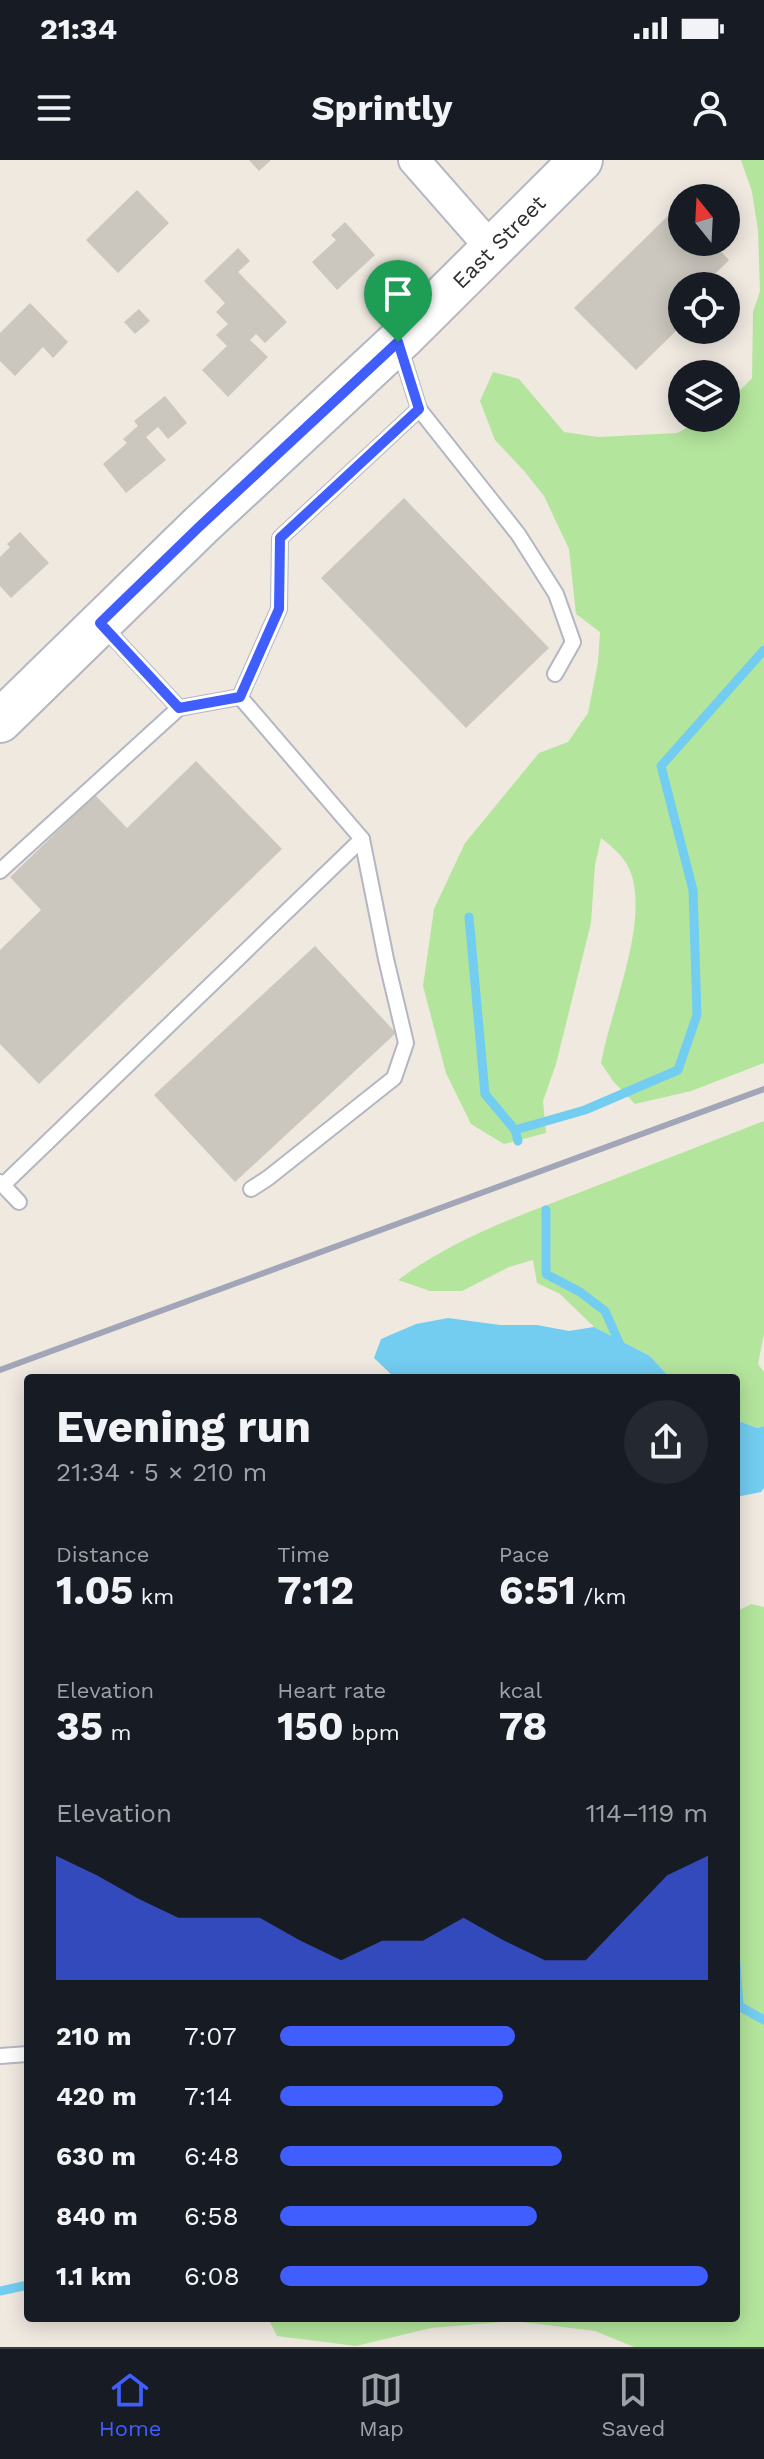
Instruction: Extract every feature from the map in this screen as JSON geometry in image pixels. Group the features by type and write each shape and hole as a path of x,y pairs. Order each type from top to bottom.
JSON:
{"main road":[{"name":"East Street","path":"0,721 200,526 398,342 581,160"}],"street":[{"path":"414,160 492,249"}],"lane":[{"path":"398,342 419,409 518,534 556,594 573,642 555,674"},
{"path":"240,697 279,609 280,538 419,409"},
{"path":"100,623 179,708"},
{"path":"0,871 179,708 240,697"},
{"path":"240,697 362,839 406,1043 394,1078 251,1189"},
{"path":"19,1202 2,1183 362,839"},
{"path":"0,2056 24,2054"}],"green space":[{"path":"741,160 764,160 764,1063 691,1091 635,1104 613,1081 601,1063 626,969 635,920 635,897 627,864 601,838 595,865 591,923 556,1064 543,1101 546,1133 504,1144 471,1124 446,1073 423,986 434,909 465,843 539,753 568,742 588,713 598,662 600,632 576,614 569,549 544,496 495,440 480,401 493,372 519,379 564,432 598,437 740,432 740,390 752,378 753,312 760,291 758,230 752,192"},
{"path":"764,1121 764,1334 758,1364 764,1372 764,1426 757,1428 740,1422 740,1374 666,1374 650,1356 594,1327 560,1294 537,1283 533,1260 509,1267 462,1291 430,1291 398,1280 442,1252 537,1209"},
{"path":"751,1604 764,1607 764,2347 634,2347 595,2331 522,2322 740,2322 740,1610"},
{"path":"270,2322 502,2322 431,2328 356,2346 277,2336"}],"water":[{"path":"448,1318 500,1325 537,1325 569,1331 594,1327 650,1356 666,1374 391,1374 374,1358 381,1339 416,1324"},
{"path":"740,1422 757,1428 764,1426 764,1488 761,1492 740,1496"}],"building":[{"path":"249,160 271,160 259,171"},
{"path":"137,190 169,223 118,273 86,240"},
{"path":"668,216 668,256 725,256 729,260 717,272 668,272 668,339 636,370 574,308"},
{"path":"345,222 375,255 337,290 312,262 336,240 331,235"},
{"path":"238,248 250,261 238,272 287,322 265,343 256,334 250,340 268,357 228,397 202,370 227,346 216,335 228,324 216,312 225,303 204,281"},
{"path":"30,303 68,342 53,358 43,347 15,376 0,361 0,333"},
{"path":"139,309 150,321 135,334 124,322"},
{"path":"165,396 187,423 168,439 158,427 146,437 166,460 126,493 103,464 127,443 123,439 138,426 134,421"},
{"path":"404,498 549,648 466,728 321,578"},
{"path":"20,532 49,563 11,598 0,586 0,557 10,547 7,544"},
{"path":"196,761 282,849 39,1084 0,1044 0,950 41,910 10,877 95,795 127,828"},
{"path":"315,946 396,1033 235,1182 154,1095"}],"waterway":[{"path":"515,1130 585,1110 678,1070 697,1015 693,890 661,766 764,650"},
{"path":"469,917 485,1094 515,1130 518,1141"},
{"path":"546,1210 546,1274 580,1292 605,1311 622,1349"},
{"path":"740,2007 764,2020"},
{"path":"0,2291 24,2286"}],"railway":[{"path":"0,1370 764,1089"}],"route":[{"path":"398,342 419,409 280,538 279,609 240,697 179,708 100,623 398,342"}]}
